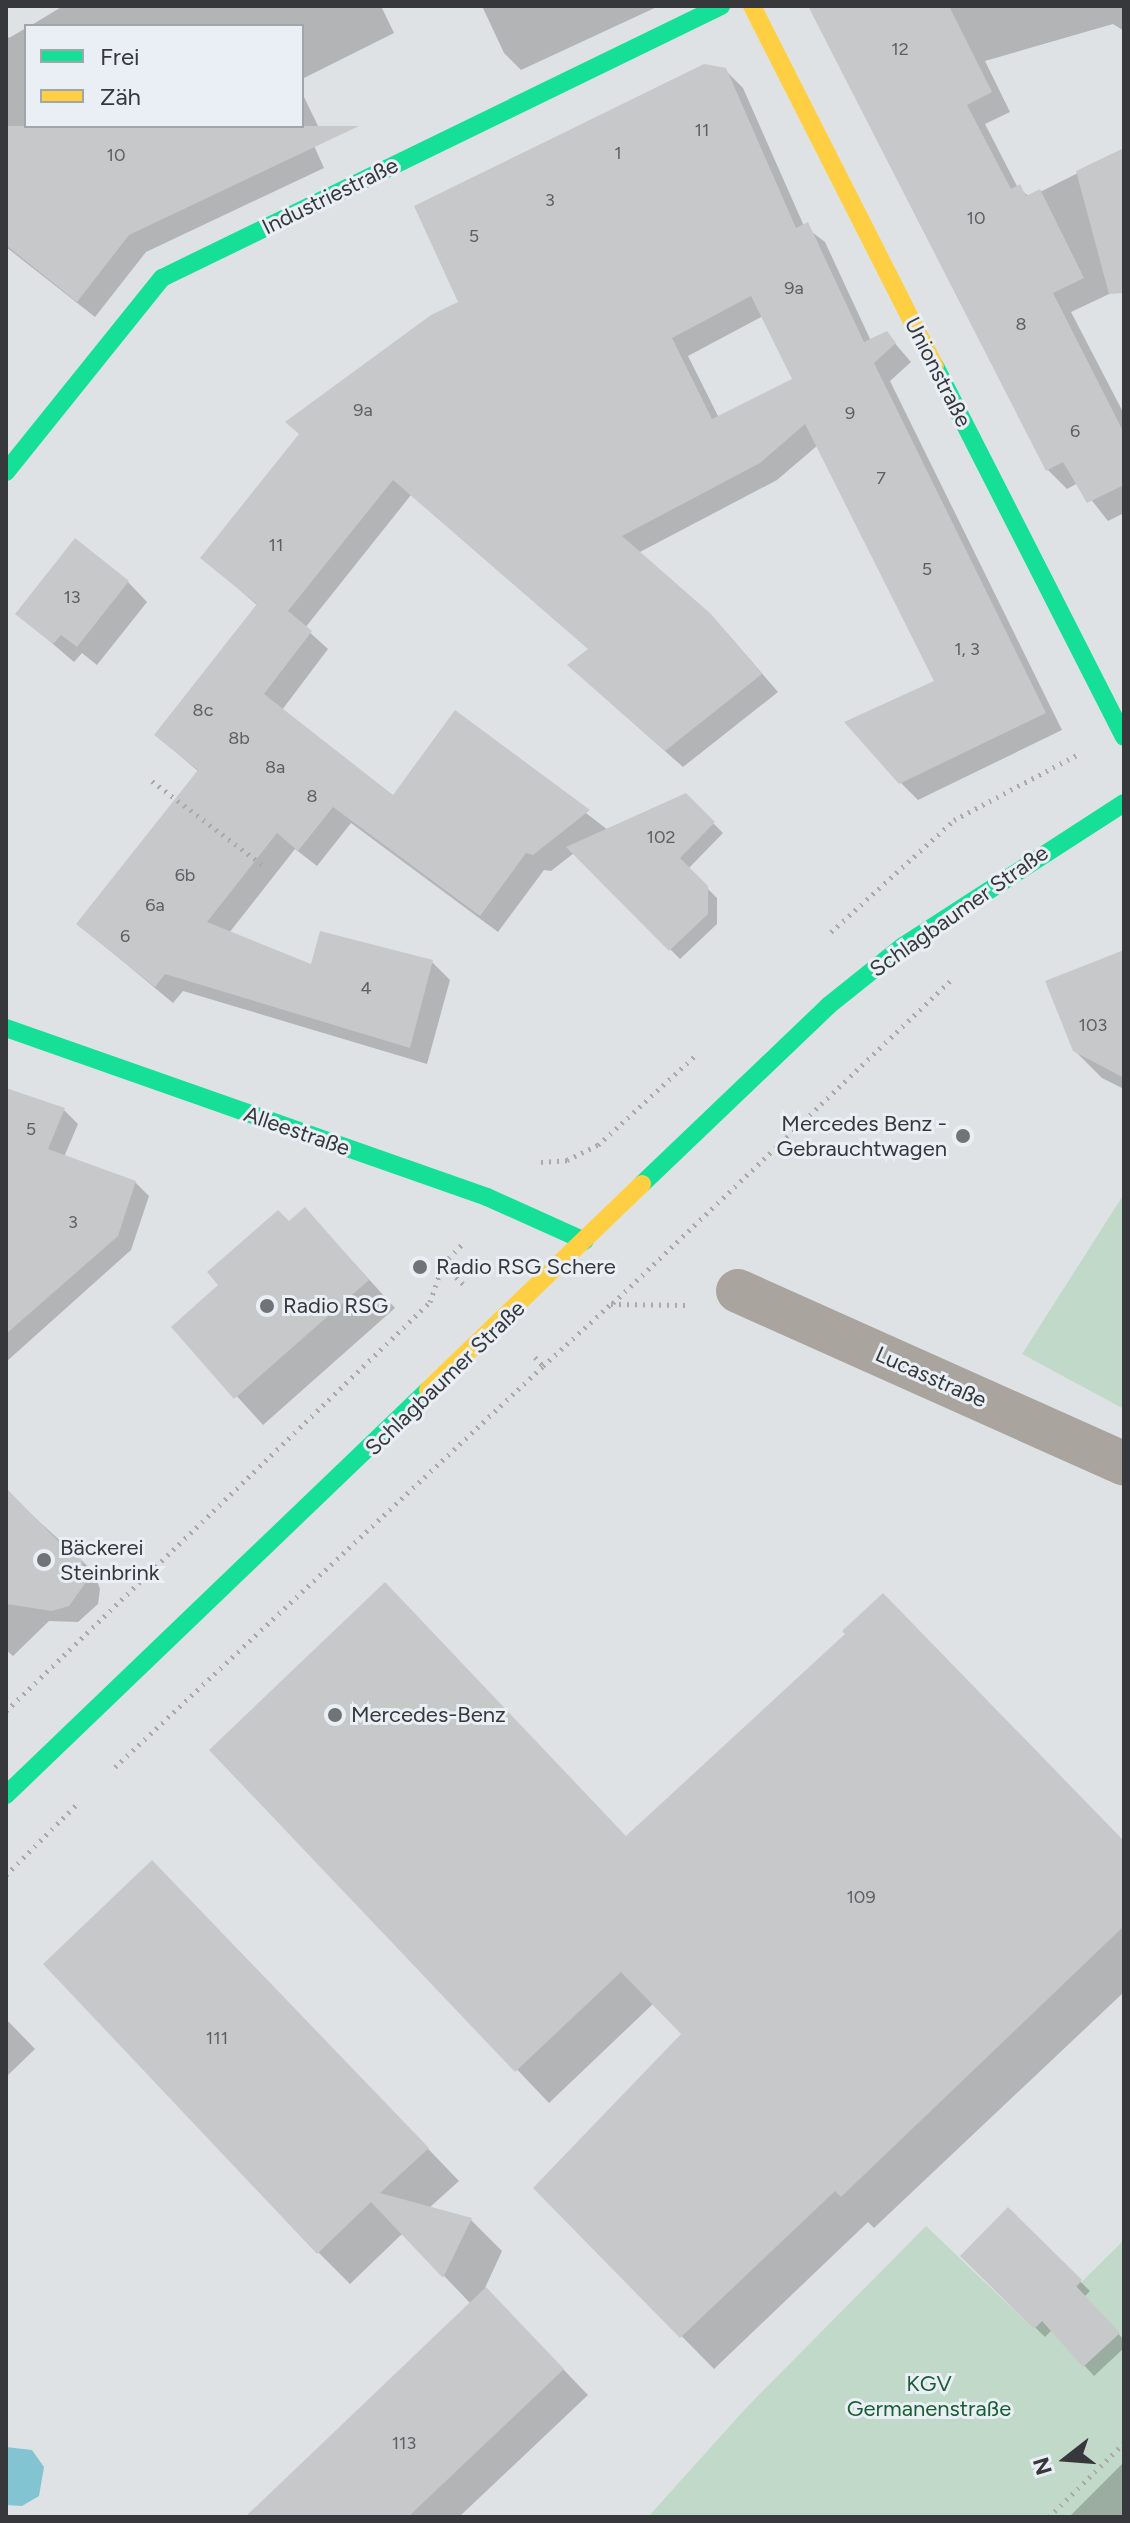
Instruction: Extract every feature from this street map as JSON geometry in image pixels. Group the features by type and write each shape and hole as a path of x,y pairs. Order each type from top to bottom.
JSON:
{"street":[{"name":"Industriestraße","path":"6,472 162,278 721,6"},
{"name":"Unionstraße","path":"752,6 1124,737"},
{"name":"Schlagbaumer Straße","path":"6,1795 849,989 903,946 1124,803"},
{"name":"Alleestraße","path":"6,1028 487,1197 585,1241"},
{"name":"Lucasstraße","path":"738,1291 1124,1464"}],"path":[{"path":"152,781 266,868"},
{"path":"109,1774 611,1304 956,975"},
{"path":"6,1711 430,1302 443,1264"},
{"path":"611,1304 693,1305"},
{"path":"502,1324 543,1366"},
{"path":"6,1875 88,1794"},
{"path":"1049,2517 1124,2443"}],"green space":[{"path":"1124,1194 1124,1409 1022,1354"},
{"name":"KGV Germanenstraße","path":"926,2226 1034,2329 1124,2240 1124,2517 648,2517 746,2408"}],"water":[{"path":"6,2447 32,2450 44,2467 39,2496 22,2506 6,2505"}],"building":[{"path":"808,6 949,6 992,92 967,105 1011,189 1020,184 1026,196 1040,189 1084,278 1053,293 1124,433 1124,485 1087,503 1063,462 1046,471"},
{"path":"704,64 726,68 796,228 808,222 864,342 887,331 896,343 874,363 1046,713 899,784 844,722 934,681 805,424 760,463 622,536 711,614 762,674 665,751 567,665 588,649 393,480 288,611 312,631 264,694 393,795 455,710 590,810 533,855 526,853 480,916 333,807 298,851 277,833 207,922 311,964 320,931 433,960 410,1048 165,974 155,987 76,924 198,770 154,735 257,604 200,558 299,434 285,422 431,315 458,302 414,206","holes":["751,296 792,379 712,419 672,338"]},
{"path":"6,126 359,126 129,235 77,302 6,245"},
{"path":"1124,148 1124,293 1109,294 1076,171"},
{"path":"75,538 129,581 77,647 61,635 53,644 15,614"},
{"path":"686,793 715,822 680,858 708,886 708,914 669,951 566,847"},
{"path":"1124,950 1124,1078 1073,1051 1045,981"},
{"path":"6,1088 65,1108 48,1149 136,1181 118,1236 6,1334"},
{"name":"Radio RSG","path":"305,1207 369,1280 234,1399 171,1327 218,1285 207,1272 278,1210 289,1221"},
{"name":"Bäckerei Steinbrink","path":"6,1488 59,1542 80,1555 87,1581 69,1606 52,1611 6,1604"},
{"path":"385,1582 626,1836 845,1634 842,1631 883,1593 1124,1841 1124,1926 841,2197 835,2191 680,2338 533,2188 681,2034 621,1972 515,2072 209,1750"},
{"path":"152,1860 429,2148 380,2193 472,2218 443,2278 371,2202 317,2254 43,1964"},
{"path":"1008,2207 1082,2280 1076,2286 1120,2333 1083,2367 1042,2321 1034,2329 960,2256"},
{"path":"486,2287 564,2369 408,2517 245,2517"}],"traffic: fast":[{"path":"6,472 162,278 721,6"},
{"path":"935,366 1124,737"},
{"path":"642,1184 828,1006 903,946 1124,803"},
{"path":"6,1028 487,1197 585,1241"},
{"path":"6,1795 428,1390"}],"traffic: slow":[{"path":"752,6 935,366"},
{"path":"428,1390 642,1184"}],"place":[{"name":"Mercedes Benz - Gebrauchtwagen","path":"963,1136"},
{"name":"Radio RSG Schere","path":"420,1267"},
{"name":"Radio RSG","path":"267,1306"},
{"name":"Bäckerei Steinbrink","path":"44,1560"},
{"name":"Mercedes-Benz","path":"335,1715"}]}
